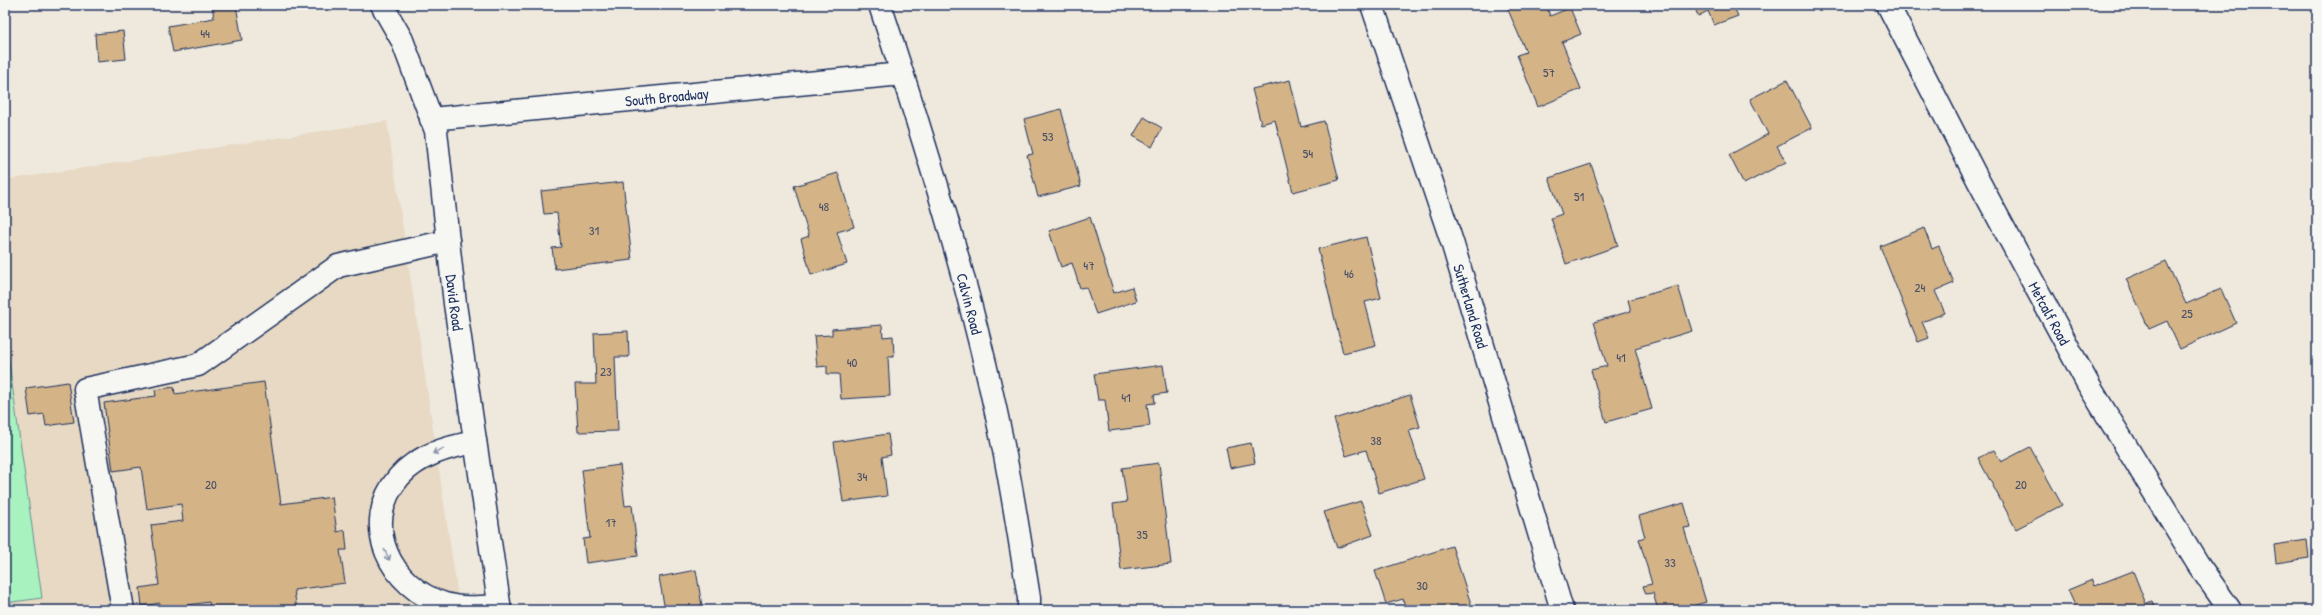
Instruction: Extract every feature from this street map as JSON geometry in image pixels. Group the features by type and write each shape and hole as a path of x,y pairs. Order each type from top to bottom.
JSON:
{"street":[{"name":"David Road","path":"382,5 402,40 436,131 448,241 475,442 500,608"},
{"name":"Calvin Road","path":"880,5 955,246 1000,431 1029,598 1029,610"},
{"name":"Sutherland Road","path":"1372,5 1452,242 1562,610"},
{"name":"Metcalf Road","path":"1888,5 1979,182 2088,384 2198,564 2230,610"},
{"name":"South Broadway","path":"431,119 902,74"},
{"path":"123,610 85,390 198,365 338,266 448,241"},
{"path":"475,442 446,447 422,459 399,477 387,498 380,519 380,536 385,552 396,570 427,597 445,604 466,608 500,608"}],"shaded area":[{"path":"387,121 460,610 5,610 5,603 42,598 5,334 5,180"}],"green space":[{"path":"5,334 42,598 5,603"}],"building":[{"path":"212,5 236,5 242,40 173,52 168,26 214,18"},
{"path":"1506,5 1546,5 1550,16 1570,8 1581,34 1562,42 1581,89 1538,107 1517,55 1526,52"},
{"path":"1694,5 1733,5 1738,16 1714,25 1708,11 1698,16"},
{"path":"123,31 126,59 97,62 95,34"},
{"path":"1290,80 1301,127 1324,121 1339,180 1293,192 1275,120 1261,124 1252,89"},
{"path":"1787,80 1812,128 1777,146 1786,162 1744,184 1729,155 1768,134 1750,99"},
{"path":"1061,109 1081,186 1038,197 1027,155 1033,154 1024,119"},
{"path":"1144,117 1162,128 1152,147 1133,136"},
{"path":"1591,164 1618,246 1566,264 1551,218 1562,214 1549,178"},
{"path":"838,173 854,227 837,232 847,264 811,275 801,239 809,236 794,186"},
{"path":"623,182 632,260 555,269 552,248 561,247 557,213 544,214 541,191"},
{"path":"1090,217 1114,293 1132,287 1136,301 1096,314 1086,287 1080,288 1072,263 1061,267 1049,231"},
{"path":"1924,228 1932,249 1939,246 1954,283 1935,291 1945,313 1922,322 1929,338 1918,342 1880,246"},
{"path":"1366,237 1381,298 1365,302 1376,345 1343,353 1318,249"},
{"path":"2166,261 2186,304 2221,289 2236,323 2180,349 2167,321 2149,329 2126,279"},
{"path":"1678,286 1692,331 1635,348 1652,409 1606,422 1591,370 1607,366 1594,322 1631,311 1628,300"},
{"path":"882,325 883,337 893,336 894,357 888,357 890,396 841,399 839,374 827,374 827,366 817,367 814,336 832,335 832,329"},
{"path":"628,331 629,357 615,357 618,431 578,432 575,384 596,384 594,333"},
{"path":"1163,365 1167,393 1154,395 1155,403 1147,404 1150,426 1109,431 1105,400 1098,400 1094,374"},
{"path":"68,382 74,422 46,426 44,414 30,416 26,388"},
{"path":"264,382 281,504 332,497 337,532 345,530 347,550 340,550 345,583 294,590 297,610 210,610 209,602 161,609 160,603 142,606 140,588 159,585 151,525 183,521 181,504 147,509 141,467 113,471 104,403 156,396 155,390 174,387 175,394"},
{"path":"1410,395 1420,427 1409,430 1424,479 1379,493 1366,450 1346,456 1334,419"},
{"path":"888,434 891,455 882,457 887,496 843,502 834,442"},
{"path":"1251,443 1255,463 1230,468 1226,448"},
{"path":"2030,447 2062,505 2016,529 1978,458 1994,450 2001,462"},
{"path":"1159,463 1171,564 1121,570 1113,504 1127,502 1122,468"},
{"path":"620,465 625,506 632,505 638,556 586,563 583,539 590,538 582,470"},
{"path":"1361,501 1373,535 1337,548 1324,512"},
{"path":"1684,503 1691,527 1684,528 1706,602 1679,610 1658,610 1653,593 1646,594 1643,586 1652,584 1639,539 1645,537 1639,516"},
{"path":"2307,540 2309,558 2276,563 2274,545"},
{"path":"1452,546 1473,610 1406,610 1403,599 1386,604 1375,571"},
{"path":"696,570 702,606 665,610 659,577"},
{"path":"2133,571 2146,604 2153,602 2156,610 2077,610 2068,590 2092,580 2094,586"},
{"path":"1172,604 1173,610 1134,610"}]}
